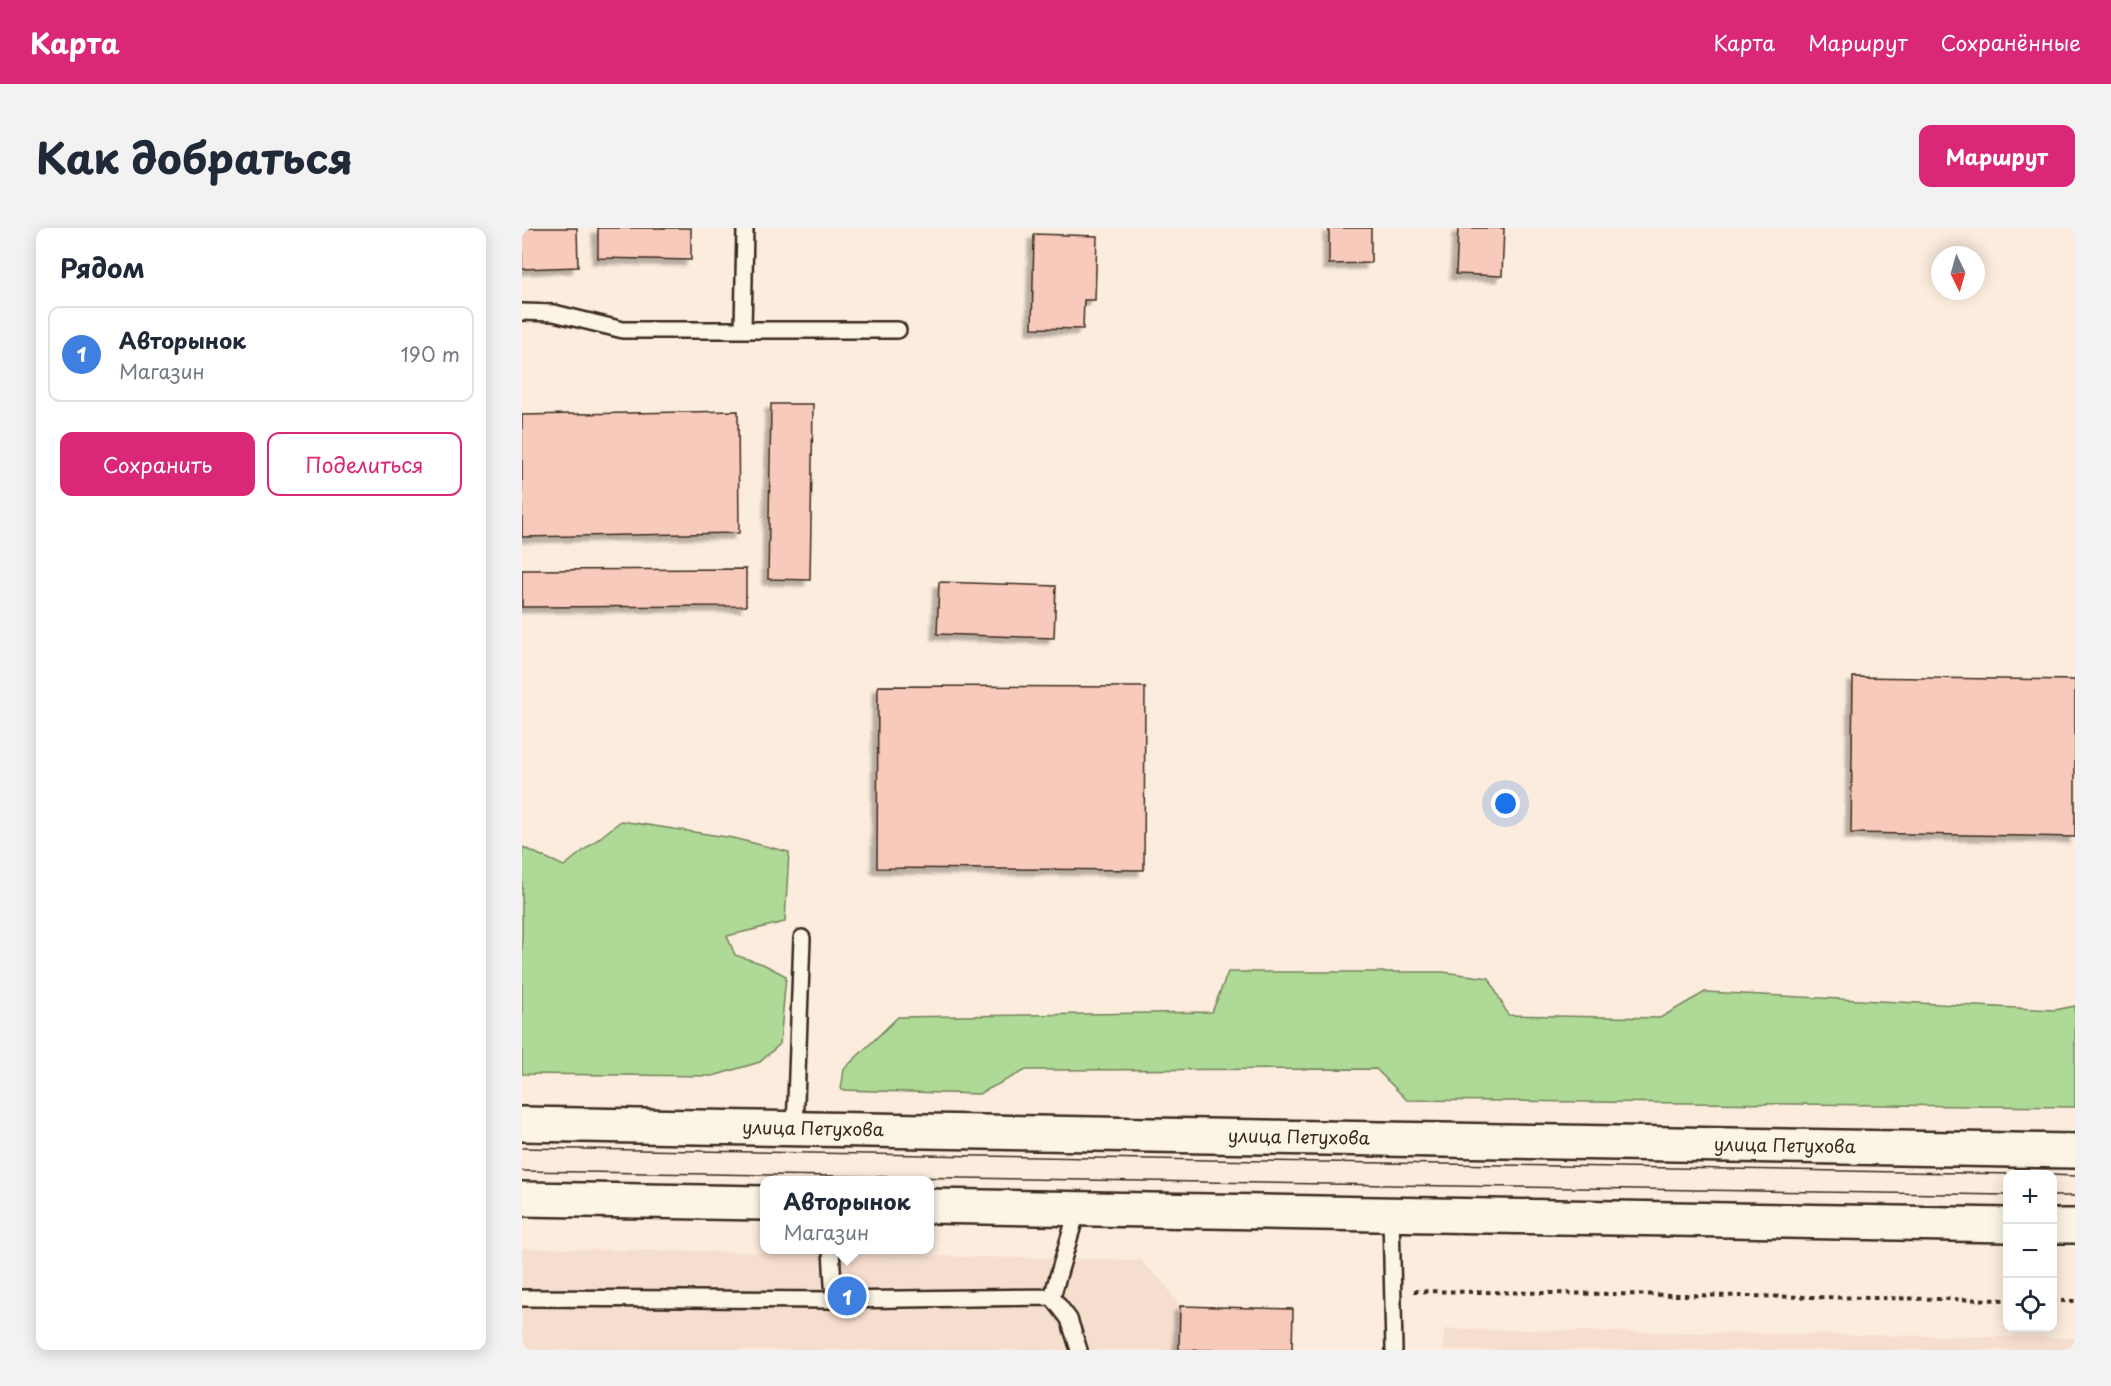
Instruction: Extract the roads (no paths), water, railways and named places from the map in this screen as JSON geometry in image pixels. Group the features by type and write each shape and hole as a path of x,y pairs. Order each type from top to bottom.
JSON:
{"highway":[{"name":"улица Петухова","path":"522,1124 2075,1151"},
{"path":"522,1199 760,1203"},
{"path":"934,1206 2003,1225"},
{"path":"2057,1226 2075,1226"}],"lane":[{"path":"743,330 745,228"},
{"path":"522,312 554,313 622,330 898,330"},
{"path":"795,1129 802,938"},
{"path":"1052,1297 1078,1208"},
{"path":"1391,1214 1394,1350"},
{"path":"831,1254 834,1300"},
{"path":"522,1298 834,1300 1052,1297"},
{"path":"1052,1297 1070,1319 1079,1350"}],"tram line":[{"path":"522,1148 2003,1174"},
{"path":"522,1171 832,1176"},
{"path":"2057,1175 2075,1176"},
{"path":"934,1178 2003,1195"},
{"path":"2057,1196 2075,1196"}],"place":[{"name":"Авторынок","path":"847,1296"}]}
